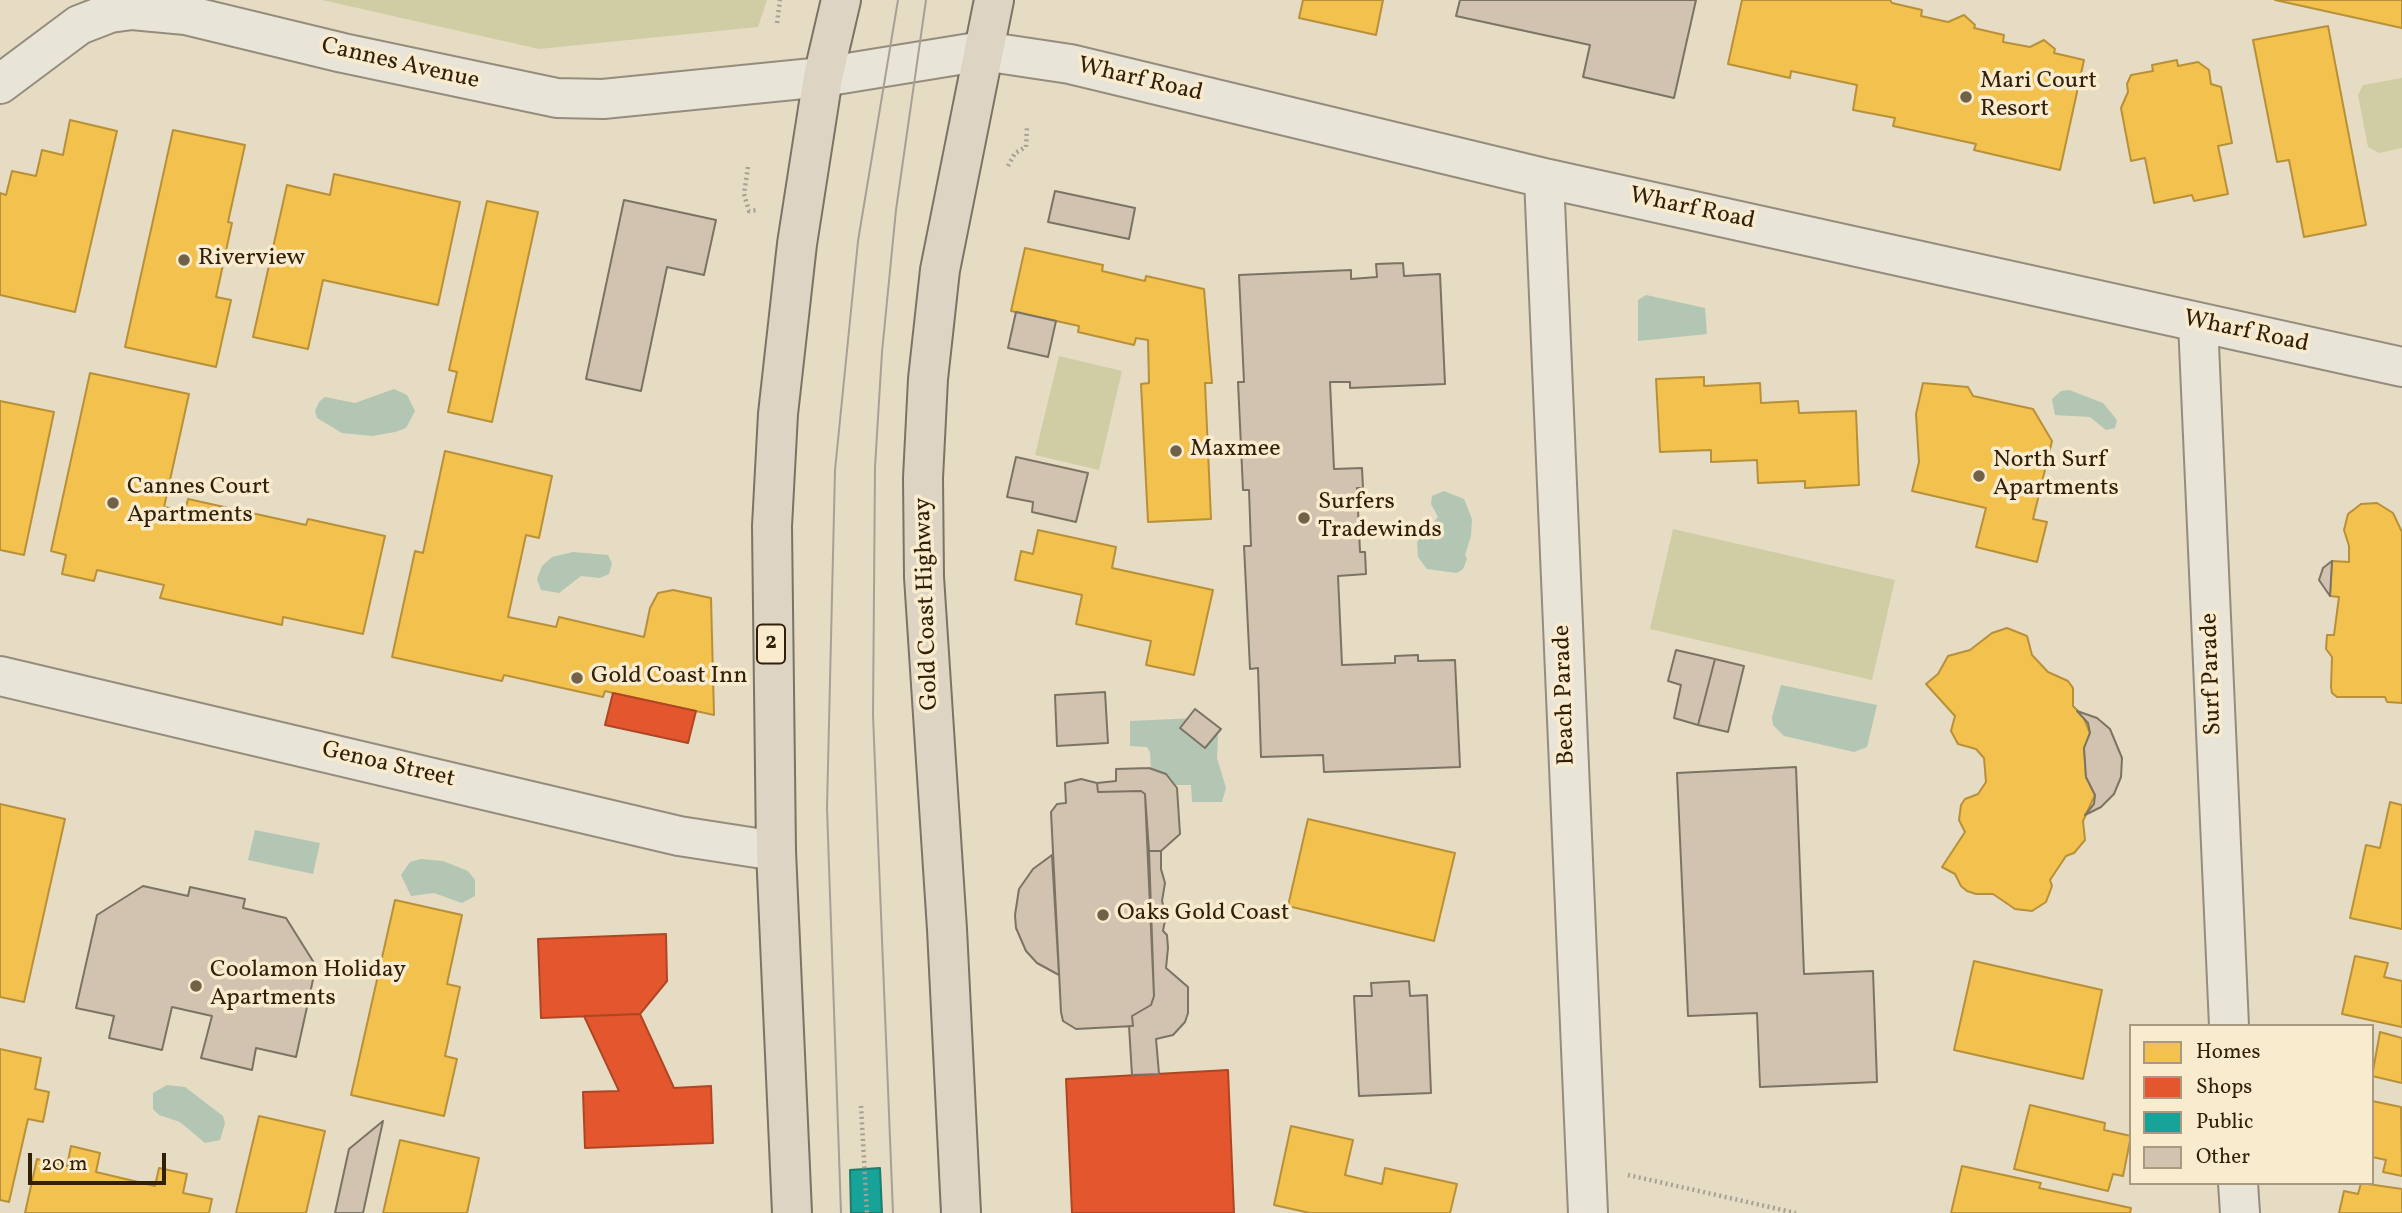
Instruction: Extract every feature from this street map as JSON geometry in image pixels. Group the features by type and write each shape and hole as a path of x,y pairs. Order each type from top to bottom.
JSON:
{"highway":[{"name":"2","path":"792,1213 776,851 771,628 772,526 777,426 797,244 823,77 841,0"},
{"name":"Gold Coast Highway","path":"961,1213 947,929 924,577 923,478 928,379 940,270 994,0"}],"street":[{"name":"Cannes Avenue","path":"0,84 79,25 110,13 132,10 186,15 343,53 557,98 603,99 823,77"},
{"name":"Wharf Road","path":"823,77 983,51 1070,64 1544,178 2402,367"},
{"name":"Beach Parade","path":"1544,178 1588,1213"},
{"name":"Surf Parade","path":"2198,322 2230,1024"},
{"name":"Genoa Street","path":"0,676 679,836 776,851"},
{"path":"2238,1185 2240,1213"}],"path":[{"path":"777,23 780,0"},
{"path":"1005,176 1015,153 1026,147 1027,127"},
{"path":"748,167 744,194 749,211 762,210"},
{"path":"861,1106 867,1213"},
{"path":"1586,1166 1796,1213"}],"shaded area":[{"path":"322,0 767,0 758,27 539,49"},
{"path":"2402,78 2402,148 2379,153 2368,147 2358,95 2363,85"},
{"path":"1646,295 1705,308 1707,334 1638,341 1638,300"},
{"path":"1059,356 1122,371 1099,470 1035,455"},
{"path":"394,389 407,395 415,411 406,428 372,436 342,433 317,418 315,411 325,397 355,403"},
{"path":"2069,390 2103,403 2117,420 2115,428 2106,430 2090,417 2055,415 2052,399 2061,391"},
{"path":"1444,491 1464,499 1472,519 1471,536 1465,555 1467,559 1463,569 1457,573 1427,569 1418,557 1417,542 1438,517 1431,504 1432,496"},
{"path":"1673,529 1895,580 1872,680 1650,629"},
{"path":"573,552 608,555 612,563 609,574 600,578 581,576 559,593 541,590 537,579 542,566 552,557"},
{"path":"1781,685 1877,705 1867,747 1854,752 1784,736 1773,725 1772,717"},
{"path":"1196,718 1214,726 1218,736 1217,758 1226,788 1222,802 1192,802 1191,785 1174,785 1166,774 1151,769 1147,747 1130,746 1130,721"},
{"path":"255,830 320,843 313,874 248,860"},
{"path":"421,859 443,861 468,871 475,880 475,896 462,903 434,893 411,896 401,875 410,862"},
{"path":"167,1085 185,1087 223,1116 225,1123 220,1140 205,1143 180,1122 159,1115 153,1109 153,1093"}],"building: Homes":[{"path":"1303,0 1383,0 1376,35 1299,18"},
{"name":"Mari Court Resort","path":"1742,0 1890,0 1892,3 1922,10 1921,16 1948,22 1964,15 1975,25 1974,28 2004,35 2003,42 2030,47 2044,40 2055,49 2054,53 2084,60 2060,170 1974,150 1976,144 1893,126 1895,118 1853,110 1857,85 1791,71 1790,78 1728,64"},
{"path":"2275,0 2402,0 2402,28"},
{"path":"2328,26 2366,225 2304,237 2289,160 2277,162 2253,40"},
{"path":"2177,60 2178,66 2198,62 2209,70 2211,84 2221,87 2232,143 2218,146 2228,194 2194,201 2192,195 2154,203 2145,158 2131,161 2121,108 2131,75 2153,71 2152,65"},
{"path":"70,120 117,131 75,312 0,295 0,193 6,195 12,171 36,176 42,150 63,155"},
{"name":"Riverview","path":"173,130 245,145 228,222 232,223 216,297 231,300 216,367 125,347"},
{"path":"334,174 460,202 438,305 323,280 308,349 253,337 287,185 330,195"},
{"path":"487,201 538,212 492,422 448,412 457,372 449,370"},
{"name":"Maxmee","path":"1025,248 1103,265 1102,271 1145,281 1146,276 1204,289 1212,383 1205,383 1211,519 1148,522 1141,384 1149,383 1148,340 1136,338 1134,345 1078,332 1079,326 1011,311"},
{"name":"Cannes Court Apartments","path":"90,373 189,394 164,507 185,511 188,499 306,525 308,519 385,536 363,634 283,617 282,625 160,598 164,585 97,570 94,581 62,574 66,555 51,551"},
{"path":"1704,377 1704,386 1760,383 1761,403 1798,401 1799,413 1856,411 1859,485 1805,488 1805,481 1758,483 1757,460 1711,462 1711,450 1660,452 1656,379"},
{"name":"North Surf Apartments","path":"1923,383 1968,387 1973,396 2033,409 2052,441 2033,519 2047,522 2037,562 1976,547 1986,508 1912,491 1919,462 1916,414"},
{"path":"0,401 54,412 24,555 0,550"},
{"name":"Gold Coast Inn","path":"445,451 552,476 539,538 526,535 508,617 556,627 559,617 644,637 650,608 658,593 673,590 711,598 714,715 605,691 603,697 504,675 502,681 392,657 415,551 423,553"},
{"path":"2377,503 2393,513 2402,532 2402,703 2387,702 2385,697 2337,697 2332,693 2331,687 2332,657 2326,649 2327,635 2334,635 2339,597 2330,596 2332,561 2349,562 2349,546 2344,530 2348,514 2361,504"},
{"path":"1038,530 1116,547 1112,568 1213,590 1194,675 1146,665 1151,641 1076,624 1082,595 1015,580 1021,551 1033,554"},
{"path":"2007,628 2027,636 2032,655 2048,672 2068,681 2073,688 2073,706 2083,716 2090,733 2084,748 2086,777 2095,795 2083,821 2085,840 2074,853 2066,856 2050,880 2052,886 2046,902 2032,911 2015,909 1993,894 1967,891 1955,874 1942,867 1965,832 1959,820 1961,805 1965,799 1978,794 1986,782 1984,758 1976,749 1958,744 1951,731 1955,716 1926,684 1938,674 1948,656 1970,650 1992,633"},
{"path":"2390,802 2402,805 2402,929 2350,918 2366,845 2380,848"},
{"path":"0,804 65,819 24,1002 0,997"},
{"path":"1308,819 1455,853 1434,941 1288,906"},
{"path":"395,900 462,915 447,984 460,987 445,1056 457,1059 444,1116 351,1095"},
{"path":"2355,956 2388,963 2384,977 2402,981 2402,1027 2342,1014"},
{"path":"1974,961 2102,990 2083,1079 1954,1050"},
{"path":"2380,1032 2402,1038 2402,1083 2374,1076"},
{"path":"0,1049 41,1058 35,1089 49,1092 43,1122 28,1119 9,1202 0,1200"},
{"path":"2374,1101 2401,1107 2402,1176 2383,1172 2386,1160 2374,1157"},
{"path":"2030,1105 2105,1123 2104,1130 2129,1136 2123,1176 2113,1174 2108,1191 2014,1169"},
{"path":"259,1116 325,1131 306,1213 236,1213"},
{"path":"1291,1126 1353,1140 1345,1175 1382,1184 1385,1168 1457,1184 1450,1213 1310,1213 1274,1205"},
{"path":"400,1140 479,1158 467,1213 383,1213"},
{"path":"71,1146 100,1153 96,1172 155,1186 159,1168 187,1174 183,1193 212,1199 209,1213 25,1213 37,1159 67,1166"},
{"path":"1962,1166 2041,1183 2039,1188 2131,1208 2130,1213 1951,1213"},
{"path":"2360,1185 2402,1189 2402,1213 2339,1213 2344,1191 2358,1194"}],"building: Shops":[{"path":"613,693 696,711 688,743 605,725"},
{"path":"666,934 667,981 640,1014 541,1018 538,939"},
{"path":"640,1014 674,1088 711,1086 713,1143 585,1148 583,1092 619,1091 584,1016"},
{"path":"1228,1070 1234,1213 1072,1213 1066,1079"}],"building: Public":[{"path":"880,1168 882,1213 851,1213 850,1170"}],"building: Other":[{"path":"1460,0 1696,0 1674,98 1583,77 1590,45 1456,16"},
{"path":"1055,191 1135,208 1129,239 1048,222"},
{"path":"624,200 716,220 704,275 667,267 641,391 586,379"},
{"name":"Surfers Tradewinds","path":"1403,263 1404,276 1440,274 1445,384 1350,388 1350,382 1330,382 1334,469 1362,468 1363,488 1357,488 1360,552 1365,552 1366,574 1338,576 1342,665 1395,663 1395,656 1418,655 1418,661 1455,660 1460,767 1324,772 1323,755 1261,757 1258,668 1250,669 1244,546 1251,546 1249,490 1243,490 1238,382 1244,382 1239,275 1351,270 1351,279 1377,277 1376,264"},
{"path":"1016,312 1056,321 1048,357 1008,348"},
{"path":"1016,457 1088,473 1076,522 1032,512 1033,502 1007,497"},
{"path":"2332,561 2330,596 2319,580 2323,568"},
{"path":"1676,650 1715,659 1698,725 1674,718 1681,685 1668,681"},
{"path":"1715,659 1744,666 1728,732 1698,725"},
{"path":"1105,692 1108,743 1057,746 1055,695"},
{"path":"1195,709 1221,729 1205,748 1180,728"},
{"path":"2077,711 2097,718 2110,729 2122,758 2121,777 2114,794 2101,807 2085,815 2094,804 2095,795 2086,777 2084,748 2090,733 2088,723"},
{"path":"1796,767 1804,974 1873,971 1877,1082 1760,1087 1757,1013 1688,1016 1677,773"},
{"path":"1149,768 1166,774 1177,788 1180,834 1161,851 1149,851 1145,794 1141,791 1098,792 1097,783 1116,781 1116,769"},
{"name":"Oaks Gold Coast","path":"1081,779 1097,783 1098,792 1141,791 1145,794 1154,996 1151,1005 1132,1016 1133,1026 1076,1029 1063,1021 1061,1012 1051,812 1057,804 1066,803 1065,783"},
{"path":"1149,851 1161,851 1161,869 1165,883 1162,901 1166,915 1163,931 1167,935 1168,948 1166,968 1188,987 1188,1013 1185,1022 1173,1035 1156,1039 1159,1074 1132,1075 1129,1026 1133,1026 1132,1016 1151,1005 1154,996"},
{"path":"1052,855 1059,975 1037,963 1026,951 1016,928 1015,915 1019,889 1033,869"},
{"name":"Coolamon Holiday Apartments","path":"143,886 188,896 190,887 245,899 243,908 286,918 316,966 296,1057 256,1048 252,1070 201,1058 212,1016 172,1007 162,1050 109,1038 114,1016 76,1008 97,915"},
{"path":"1409,981 1410,996 1427,995 1431,1093 1359,1096 1354,996 1372,996 1371,983"},
{"path":"383,1121 363,1213 335,1213 349,1149"}],"tram line":[{"path":"841,1213 827,808 835,470 858,241 898,0"},
{"path":"893,1213 873,715 875,467 882,352 896,210 926,0"}],"place":[{"name":"Mari Court Resort","path":"1966,97"},
{"name":"Riverview","path":"184,260"},
{"name":"Maxmee","path":"1176,451"},
{"name":"North Surf Apartments","path":"1979,476"},
{"name":"Cannes Court Apartments","path":"113,503"},
{"name":"Surfers Tradewinds","path":"1304,518"},
{"name":"Gold Coast Inn","path":"577,678"},
{"name":"Oaks Gold Coast","path":"1103,915"},
{"name":"Coolamon Holiday Apartments","path":"196,986"}]}
